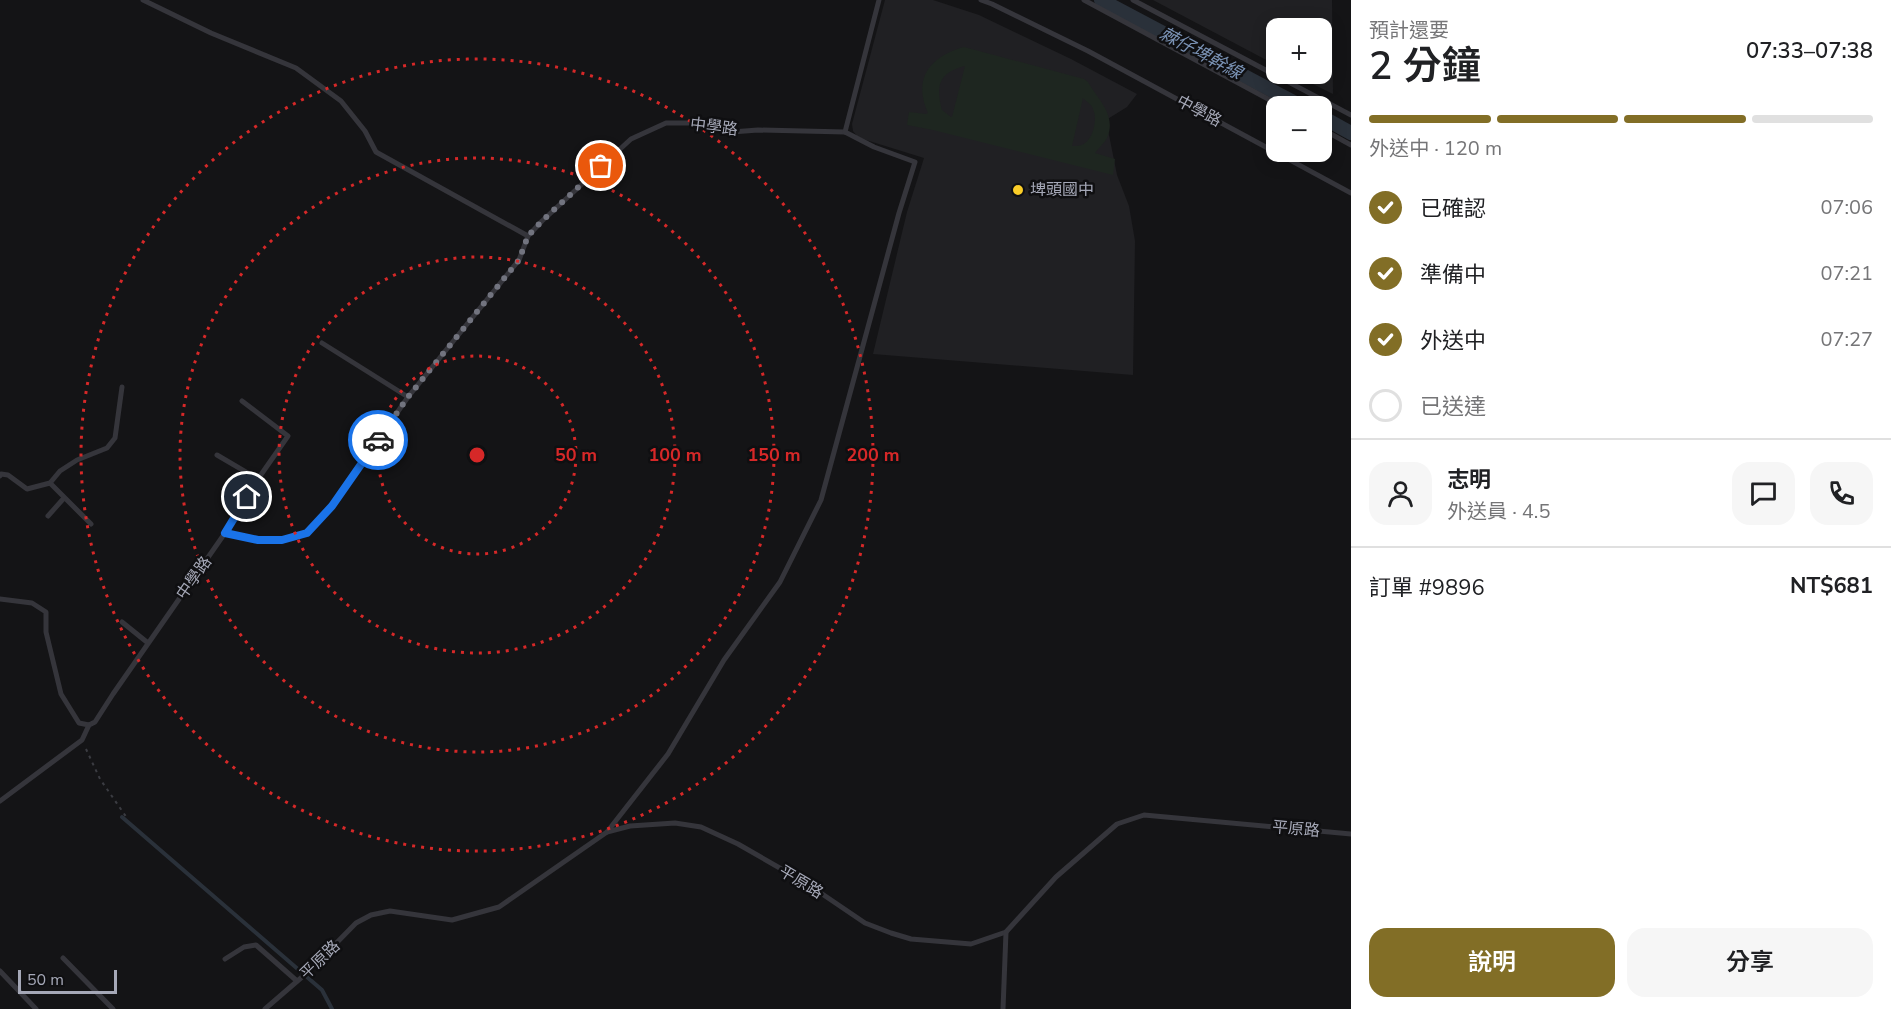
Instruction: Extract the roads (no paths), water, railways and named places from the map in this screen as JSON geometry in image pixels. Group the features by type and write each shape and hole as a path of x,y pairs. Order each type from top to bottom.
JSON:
{"lane":[{"path":"143,0 211,33 296,68 341,101 365,131 376,152 528,236"},
{"path":"608,832 668,754 723,660 780,582 821,500 915,162 874,147 845,132 879,0"},
{"name":"中學路","path":"981,0 1088,51 1351,193"},
{"path":"1084,0 1266,98"},
{"path":"1133,0 1351,115"},
{"name":"中學路","path":"0,801 82,740 89,725 95,722 225,533 258,540 282,540 307,533 332,506 408,397 519,260 528,236 631,139 666,123 696,123 732,132 758,130 845,132"},
{"path":"1332,135 1351,145"},
{"path":"322,343 408,397"},
{"path":"0,476 1,474 8,475 27,489 50,483 60,471 77,460 107,448 116,438 122,387"},
{"path":"225,533 288,436 242,401"},
{"path":"217,455 258,479"},
{"path":"50,483 91,524"},
{"path":"48,516 64,498"},
{"path":"0,598 32,603 45,612 45,632 61,694 79,723 89,725"},
{"path":"122,622 148,643"},
{"name":"平原路","path":"265,1009 356,923 370,915 390,911 452,920 499,907 608,832 630,826 675,823 701,828 738,844 806,883 865,923 912,939 971,944 1006,932 1056,877 1117,824 1144,814 1351,834"},
{"path":"1003,1009 1006,932"},
{"path":"225,959 244,947 256,945 297,981"},
{"path":"63,958 113,1009"},
{"path":"0,971 36,1009"}],"waterway":[{"name":"棘仔埤幹線","path":"1101,0 1282,96"},
{"name":"棘仔埤幹線","path":"1332,123 1351,133"},
{"path":"122,817 322,990 332,1009"}],"place":[{"name":"埤頭國中","path":"1018,190"}]}
